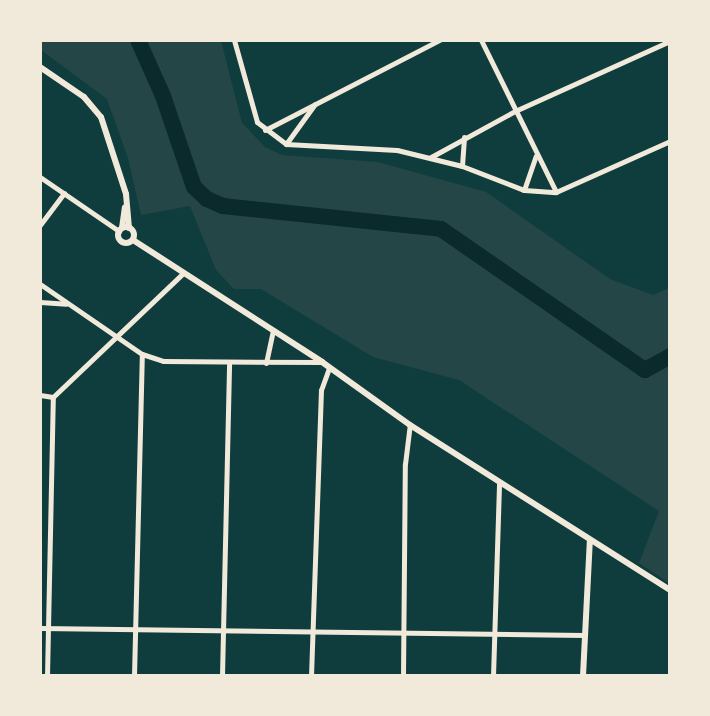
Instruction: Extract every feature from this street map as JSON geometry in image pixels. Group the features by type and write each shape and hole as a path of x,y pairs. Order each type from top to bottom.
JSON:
{"street":[{"path":"234,40 251,111 265,130 286,144 396,150 462,166 524,190 556,192 669,141"},
{"path":"265,130 318,100 439,40"},
{"path":"482,40 536,156 547,169 556,192"},
{"path":"431,157 515,111 669,40"},
{"path":"40,67 94,106 126,194 121,242 133,240 322,362 410,425 498,483 669,590"},
{"path":"286,144 318,100"},
{"path":"462,166 464,137"},
{"path":"524,190 536,156"},
{"path":"40,177 134,233 133,240"},
{"path":"40,225 64,193"},
{"path":"46,675 44,628 53,397 118,338 183,273"},
{"path":"40,285 142,354 163,361 229,364 322,362"},
{"path":"43,302 51,292"},
{"path":"43,302 67,304"},
{"path":"266,363 273,331"},
{"path":"134,675 142,354"},
{"path":"222,675 229,364"},
{"path":"311,675 321,390 329,368"},
{"path":"40,395 53,397"},
{"path":"403,675 405,464 410,425"},
{"path":"494,675 498,483"},
{"path":"583,675 590,540"},
{"path":"44,628 584,635"}],"shaded area":[{"path":"41,40 221,41 242,123 265,147 282,155 378,162 486,192 610,279 653,295 669,288 669,583 639,563 659,511 459,380 373,357 261,289 234,289 216,270 190,206 141,215 128,158 107,99 41,50"}],"waterway":[{"path":"138,40 163,96 194,187 207,199 223,206 441,229 645,370 670,356"}]}
